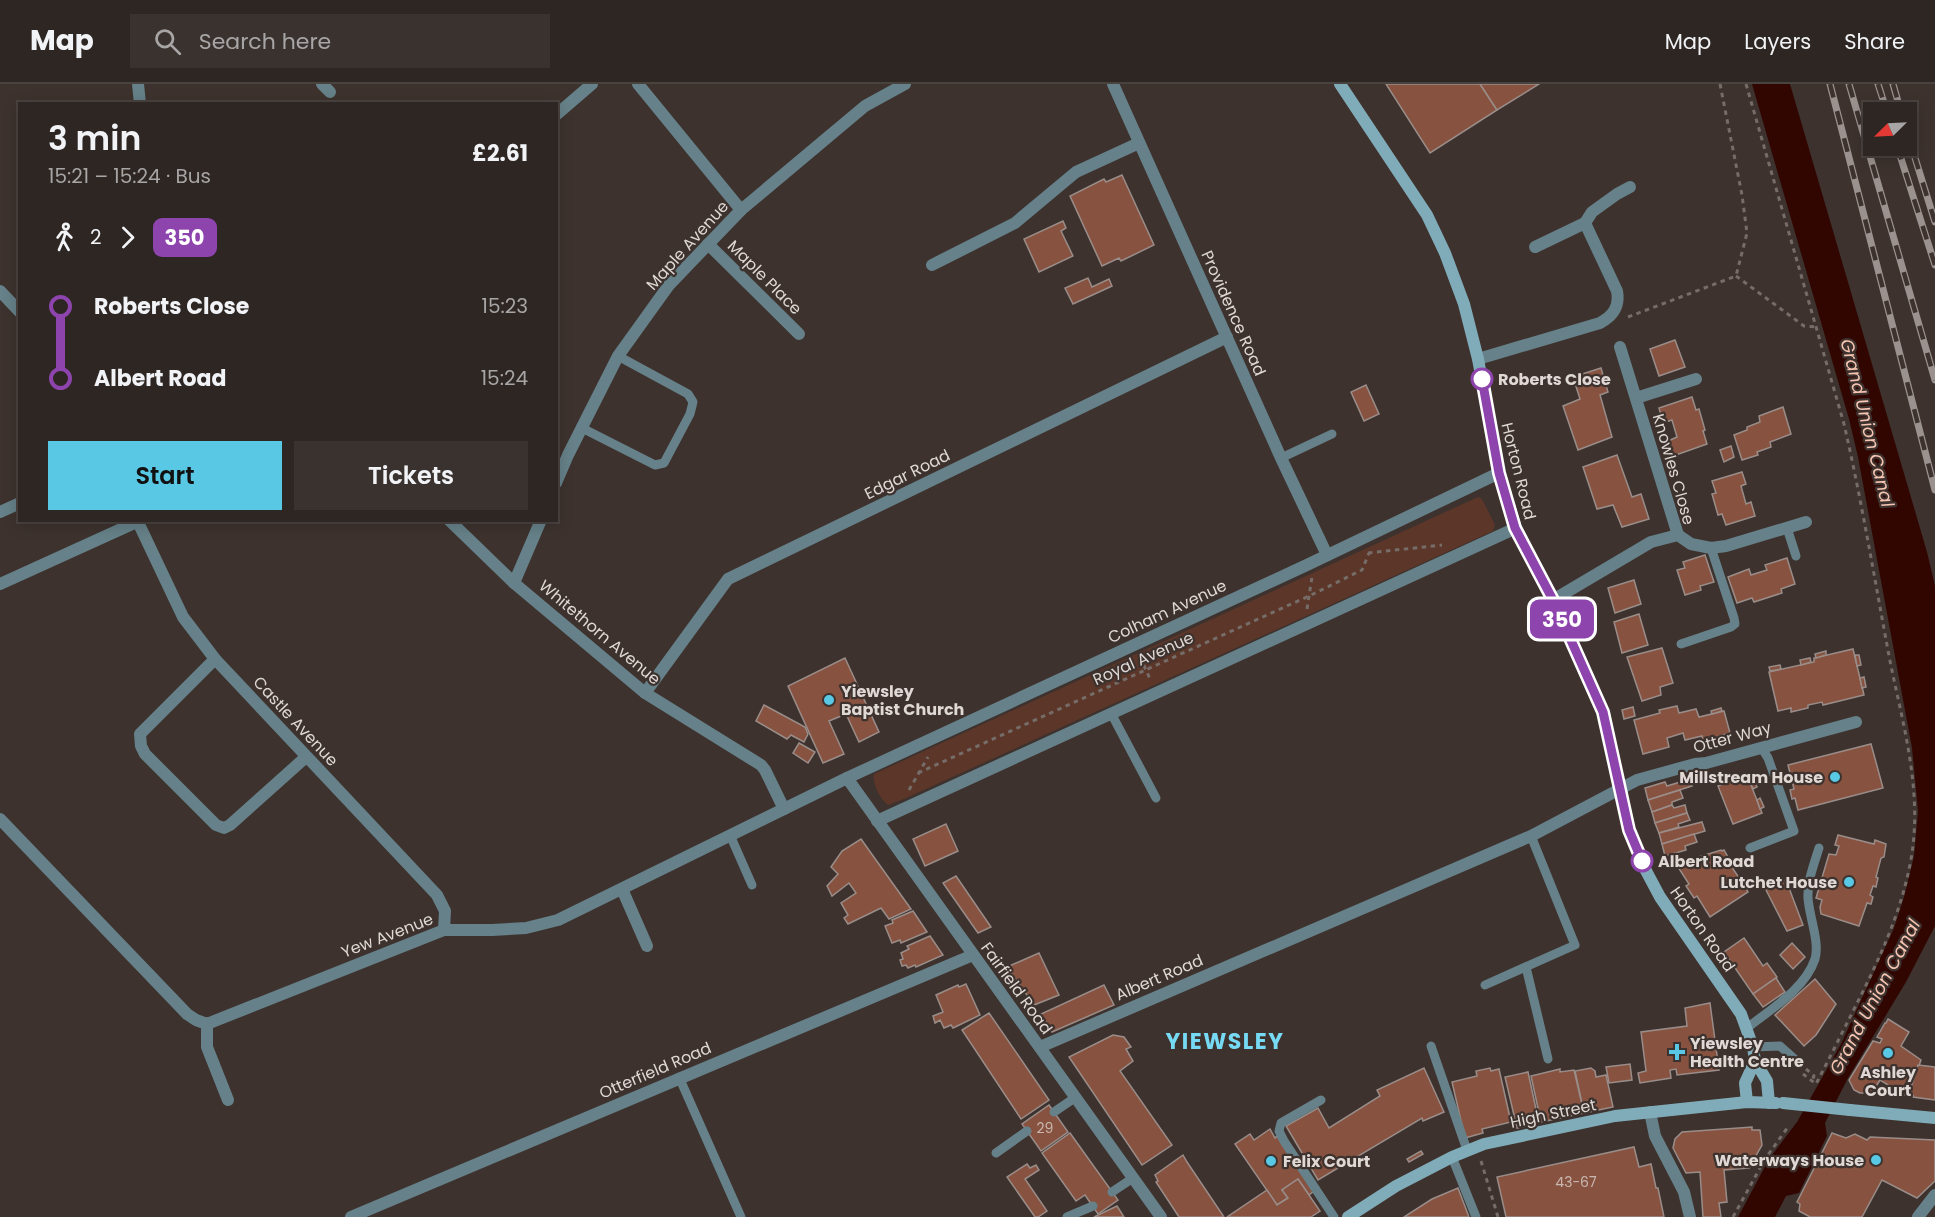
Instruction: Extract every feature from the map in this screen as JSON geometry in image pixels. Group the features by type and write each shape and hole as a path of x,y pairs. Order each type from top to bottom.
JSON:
{"street":[{"path":"138,84 140,102"},
{"path":"558,113 592,84"},
{"path":"638,84 741,210"},
{"name":"Maple Avenue","path":"558,479 618,356 669,285 741,210 865,106 905,84"},
{"name":"Providence Road","path":"1113,84 1327,555"},
{"name":"Horton Road","path":"1340,84 1427,215 1445,253 1464,304 1478,360 1499,473 1515,528 1553,600 1603,712 1629,830 1652,882 1680,927 1741,1014 1753,1047 1755,1061 1767,1081 1769,1103"},
{"path":"932,265 1015,223 1076,172 1139,143"},
{"path":"1535,247 1585,223 1592,212 1630,187"},
{"path":"1478,360 1550,339 1606,319 1614,312 1618,295 1585,223"},
{"name":"Maple Place","path":"708,244 799,334"},
{"path":"0,291 18,310"},
{"name":"Edgar Road","path":"645,693 728,579 1227,337"},
{"name":"Knowles Close","path":"1553,600 1651,542 1678,535 1620,347"},
{"path":"1636,398 1696,379"},
{"name":"Colham Avenue","path":"847,778 1309,564 1499,473"},
{"path":"0,512 18,504"},
{"path":"0,584 136,522"},
{"name":"Castle Avenue","path":"138,522 183,617 215,659 437,895 445,911 444,930"},
{"name":"Whitethorn Avenue","path":"451,522 514,583 645,693 761,765 784,809"},
{"path":"514,583 540,522"},
{"path":"1678,535 1691,544 1711,548 1726,546 1806,522"},
{"path":"877,821 1515,528"},
{"path":"215,659 140,734 141,746 146,754 216,825 224,828 306,757"},
{"name":"Otter Way","path":"1619,789 1637,780 1856,723"},
{"name":"Yew Avenue","path":"207,1024 444,930 526,928 558,920 847,778"},
{"name":"Fairfield Road","path":"847,778 1161,1217"},
{"name":"Albert Road","path":"1040,1047 1531,836 1619,789"},
{"path":"0,819 187,1014 207,1024 207,1047 228,1100"},
{"path":"622,889 648,946"},
{"name":"Otterfield Road","path":"351,1217 973,955"},
{"name":"Horton Road","path":"1747,1102 1745,1083 1755,1061"},
{"name":"High Street","path":"1348,1217 1396,1186 1472,1148 1615,1116 1747,1102 1783,1103 1935,1118"},
{"path":"1650,1112 1656,1136 1684,1192 1690,1217"},
{"path":"1918,1217 1935,1195"}],"lane":[{"path":"582,428 639,458 660,465 664,463 690,414 693,402 688,394 618,356"},
{"path":"1281,458 1332,434"},
{"path":"1787,528 1796,556"},
{"path":"1681,644 1734,624 1711,548"},
{"path":"1112,715 1156,798"},
{"path":"1750,848 1794,831 1768,758 1761,747"},
{"path":"730,835 752,885"},
{"path":"1485,985 1575,945 1531,836"},
{"path":"1747,1029 1792,992 1806,976 1814,960 1814,932 1808,896 1819,848"},
{"path":"1526,967 1548,1059"},
{"path":"1431,1046 1472,1148"},
{"path":"1753,1047 1780,1047 1798,1062"},
{"path":"679,1077 741,1217"},
{"path":"1054,1112 1076,1097"},
{"path":"1321,1101 1281,1123 1279,1131 1334,1217"},
{"path":"996,1153 1028,1131"},
{"path":"1452,1157 1476,1217"},
{"path":"1112,1192 1133,1178"},
{"path":"1067,1217 1093,1206"}],"path":[{"path":"1720,84 1742,195 1747,233 1736,276"},
{"path":"1746,84 1844,424 1911,754 1915,811 1912,857 1900,907 1871,975 1816,1084 1812,1081"},
{"path":"1606,319 1633,316 1736,276"},
{"path":"1736,276 1804,326 1817,327"},
{"path":"1360,540 1369,553 1444,545"},
{"name":"Royal Avenue","path":"918,773 1309,596 1362,570 1369,553"},
{"path":"1308,622 1306,616 1313,574 1309,564"},
{"path":"1134,644 1157,693"},
{"path":"908,807 904,799 934,746 931,738"},
{"path":"1733,1217 1765,1159 1788,1126"},
{"path":"1472,1148 1498,1217"}],"shaded area":[{"path":"1478,497 1482,499 1495,525 1493,531 904,799 888,805 877,791 874,774"}],"water":[{"name":"Grand Union Canal","path":"1752,84 1790,84 1935,586 1935,926 1906,982 1848,1078 1825,1123 1827,1136 1799,1193 1786,1196 1775,1217 1738,1217 1769,1159 1797,1122 1841,1044 1894,928 1914,856 1918,811 1912,748 1858,457"}],"building":[{"path":"1386,84 1480,84 1497,110 1430,153"},
{"path":"1480,84 1539,84 1497,110"},
{"path":"1122,175 1154,245 1121,261 1119,258 1102,266 1070,196 1104,179 1106,182"},
{"path":"1063,221 1066,228 1061,231 1073,256 1039,272 1024,239"},
{"path":"1088,278 1092,287 1109,279 1112,286 1073,304 1065,288"},
{"path":"1675,340 1685,367 1659,376 1650,349"},
{"path":"1601,368 1608,392 1600,395 1612,437 1578,450 1563,406 1580,399 1573,377"},
{"path":"1366,385 1379,414 1364,421 1351,392"},
{"path":"1692,397 1696,410 1699,409 1707,444 1673,456 1668,441 1677,437 1672,420 1663,423 1659,408"},
{"path":"1783,407 1791,434 1770,442 1771,447 1757,452 1758,455 1742,460 1734,435 1760,422 1759,416"},
{"path":"1731,446 1734,457 1724,462 1720,450"},
{"path":"1617,455 1632,497 1641,494 1649,519 1622,527 1613,505 1597,509 1583,467"},
{"path":"1742,472 1746,484 1741,486 1746,504 1751,502 1755,516 1726,525 1722,514 1718,515 1712,494 1716,493 1712,481"},
{"path":"1705,555 1714,582 1700,586 1701,590 1685,595 1677,570 1685,568 1683,562"},
{"path":"1787,558 1795,584 1781,589 1782,593 1754,602 1752,598 1737,603 1728,577 1749,569 1751,575 1767,570 1765,565"},
{"path":"1634,580 1641,604 1615,613 1608,588"},
{"path":"1639,614 1648,645 1622,653 1614,622"},
{"path":"1662,648 1673,683 1660,687 1661,695 1642,701 1627,657"},
{"path":"1853,649 1864,695 1823,705 1822,702 1808,705 1808,708 1791,712 1791,708 1778,711 1769,672 1814,662 1814,658"},
{"path":"1826,651 1826,655 1816,658 1815,654"},
{"path":"1855,655 1859,655 1861,665 1857,666"},
{"name":"Yiewsley Baptist Church","path":"845,658 879,732 859,742 846,714 829,721 844,754 823,763 788,686"},
{"path":"1810,658 1811,662 1801,665 1800,660"},
{"path":"1780,665 1781,669 1770,671 1769,667"},
{"path":"1864,677 1866,687 1862,688 1860,678"},
{"path":"764,705 805,727 808,734 804,742 791,735 787,739 756,721"},
{"path":"1677,706 1679,713 1696,709 1699,717 1724,711 1730,733 1703,741 1702,736 1685,740 1683,733 1667,738 1669,747 1643,754 1634,720"},
{"path":"1633,707 1635,716 1624,719 1622,710"},
{"path":"1721,708 1722,711 1712,714 1711,711"},
{"path":"799,743 815,752 808,763 793,753"},
{"name":"Millstream House","path":"1871,744 1883,788 1798,810 1790,790 1794,789 1788,765"},
{"path":"1747,775 1762,813 1733,824 1718,786"},
{"path":"1753,777 1757,787 1753,789 1749,779"},
{"path":"1690,779 1692,786 1648,800 1645,788 1665,782 1667,786"},
{"path":"1680,790 1683,798 1672,802 1672,805 1652,812 1648,800"},
{"path":"1760,798 1764,807 1760,809 1757,800"},
{"path":"1672,805 1674,808 1685,805 1687,813 1655,823 1652,812"},
{"path":"1687,813 1690,820 1678,824 1679,827 1659,833 1655,823"},
{"path":"1702,822 1705,831 1662,844 1659,833"},
{"path":"946,824 958,851 925,866 913,839"},
{"path":"1694,834 1697,842 1685,846 1686,850 1665,856 1662,844"},
{"name":"Lutchet House","path":"1838,835 1874,844 1875,840 1886,844 1884,857 1881,858 1876,877 1878,878 1876,887 1873,886 1870,895 1873,897 1871,904 1867,903 1859,926 1821,914 1822,900 1816,898 1829,854 1836,855 1839,846 1835,845"},
{"path":"861,839 911,909 889,919 881,908 848,924 844,918 848,915 841,903 856,893 849,883 832,896 827,886 838,874 831,867 842,851"},
{"path":"1724,850 1728,857 1726,858 1729,862 1731,860 1736,867 1733,869 1749,888 1748,892 1710,917 1697,896 1694,898 1686,886 1689,884 1676,864"},
{"path":"956,876 991,927 978,933 943,883"},
{"path":"1786,880 1803,925 1787,931 1766,890"},
{"path":"913,911 927,932 901,943 900,940 892,943 885,926 893,923 892,920"},
{"path":"930,936 943,955 916,967 915,965 908,968 906,965 902,966 901,953 909,949 907,946"},
{"path":"1744,938 1763,966 1767,963 1777,977 1753,994 1724,952"},
{"path":"1792,943 1805,957 1793,969 1780,955"},
{"path":"1039,953 1059,995 1034,1005 1007,967"},
{"path":"1776,978 1785,992 1763,1007 1753,994"},
{"path":"1815,979 1836,1004 1816,1035 1804,1046 1775,1015"},
{"path":"966,984 980,1015 953,1028 951,1025 944,1028 940,1020 935,1023 933,1016 943,1012 936,995 958,985 959,987"},
{"path":"1104,985 1114,1005 1052,1032 1041,1014"},
{"path":"1710,1003 1719,1070 1677,1075 1676,1069 1670,1070 1671,1078 1640,1083 1638,1073 1646,1071 1641,1032 1687,1026 1685,1008"},
{"path":"989,1013 1049,1100 1021,1119 962,1030"},
{"name":"Ashley Court","path":"1888,1019 1909,1032 1901,1046 1921,1060 1908,1097 1880,1080 1872,1093 1860,1093 1854,1090 1849,1080 1873,1041 1880,1043 1882,1039 1877,1037"},
{"path":"1113,1035 1124,1037 1131,1047 1126,1049 1133,1061 1120,1071 1172,1145 1142,1165 1069,1057"},
{"path":"1630,1064 1632,1080 1609,1083 1606,1067"},
{"path":"1918,1065 1935,1067 1935,1100 1913,1097 1909,1094"},
{"path":"1424,1068 1444,1112 1423,1121 1422,1118 1318,1180 1286,1126 1318,1108 1329,1128 1380,1096 1377,1090"},
{"path":"1490,1068 1491,1071 1499,1069 1511,1122 1482,1129 1483,1133 1465,1138 1452,1082 1477,1076 1476,1071"},
{"path":"1591,1068 1595,1071 1596,1077 1606,1075 1613,1107 1584,1113 1575,1071"},
{"path":"1560,1069 1560,1072 1574,1070 1584,1113 1541,1122 1531,1076"},
{"path":"1528,1072 1539,1123 1517,1128 1505,1077"},
{"path":"1049,1105 1068,1132 1041,1151 1022,1124"},
{"path":"1752,1127 1752,1130 1760,1130 1762,1145 1749,1168 1724,1170 1727,1202 1719,1203 1721,1217 1703,1217 1700,1172 1686,1173 1673,1148 1675,1139 1682,1132"},
{"name":"Felix Court","path":"1270,1129 1314,1191 1309,1195 1298,1179 1282,1190 1288,1198 1277,1205 1235,1144 1250,1134 1254,1140"},
{"path":"1070,1133 1118,1200 1098,1214 1085,1195 1076,1201 1042,1153"},
{"name":"Waterways House","path":"1832,1133 1846,1138 1855,1134 1867,1140 1870,1137 1935,1140 1935,1181 1917,1198 1882,1180 1862,1217 1810,1217 1799,1211 1800,1204 1797,1202"},
{"path":"1634,1147 1639,1167 1651,1164 1664,1217 1506,1217 1497,1177"},
{"path":"1421,1151 1423,1154 1409,1162 1407,1159"},
{"path":"1183,1155 1224,1217 1179,1217 1156,1182 1158,1181 1155,1175"},
{"path":"1027,1164 1030,1168 1036,1165 1039,1170 1025,1179 1047,1211 1038,1217 1035,1217 1007,1177"},
{"path":"1298,1179 1320,1211 1311,1217 1227,1217 1267,1190 1277,1205 1288,1198 1282,1190"},
{"path":"1458,1188 1469,1217 1404,1217 1432,1199"},
{"path":"1117,1206 1124,1217 1094,1217"}],"railway":[{"path":"1830,84 1935,490"},
{"path":"1849,84 1935,380"},
{"path":"1878,84 1884,102"},
{"path":"1893,84 1898,102"},
{"path":"1900,156 1935,265"},
{"path":"1914,156 1935,222"}],"bus line":[{"name":"350","path":"1482,379 1499,473 1515,528 1553,600 1603,712 1629,830 1642,861"}],"place":[{"name":"Roberts Close","path":"1482,379"},
{"name":"Yiewsley Baptist Church","path":"829,700"},
{"name":"Millstream House","path":"1835,777"},
{"name":"Albert Road","path":"1642,861"},
{"name":"Lutchet House","path":"1849,882"},
{"name":"Yiewsley Health Centre","path":"1677,1052"},
{"name":"Ashley Court","path":"1888,1053"},
{"name":"Waterways House","path":"1876,1160"},
{"name":"Felix Court","path":"1271,1161"}],"district":[{"name":"YIEWSLEY","path":"1225,1041"}]}
